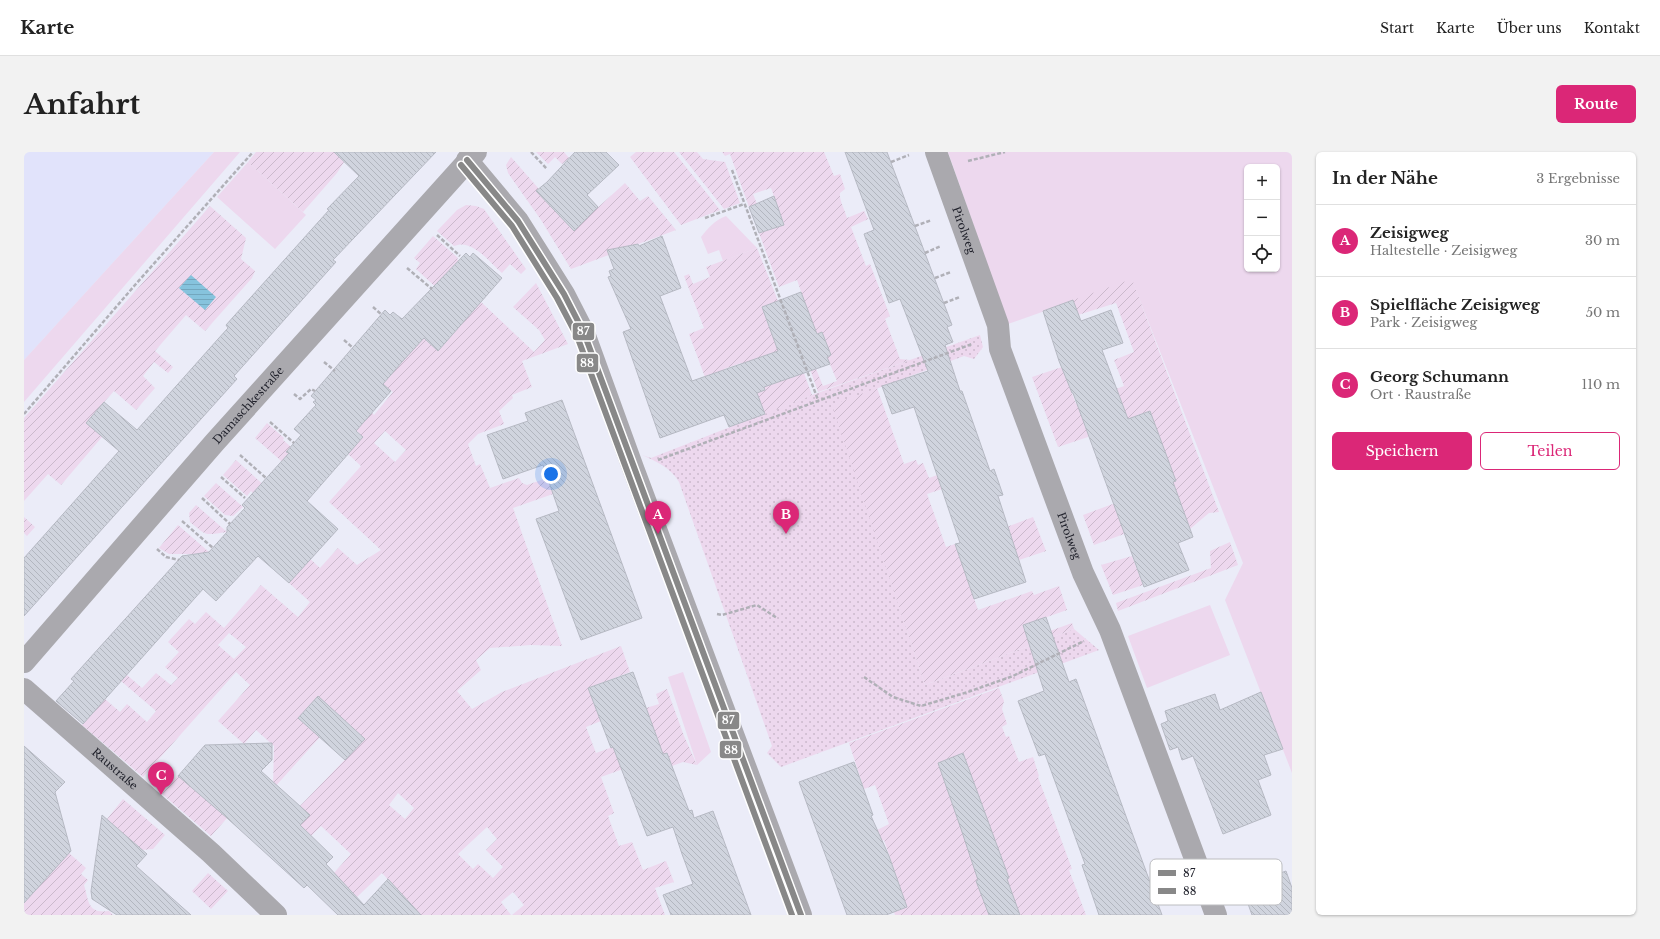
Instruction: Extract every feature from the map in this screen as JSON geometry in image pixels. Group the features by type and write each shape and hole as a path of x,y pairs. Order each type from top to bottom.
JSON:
{"street":[{"path":"472,156 518,221 574,313 584,333 801,915"},
{"name":"Damaschkestraße","path":"24,662 220,436 472,156"},
{"name":"Pirolweg","path":"939,159 998,325 1000,349 1083,573 1110,630 1195,859"},
{"name":"Raustraße","path":"24,689 211,853 276,915"},
{"name":"Pirolweg","path":"1212,905 1216,915"}],"path":[{"path":"24,414 135,285 253,152"},
{"path":"531,152 547,169"},
{"path":"939,159 1005,152"},
{"path":"891,162 903,157"},
{"path":"732,170 818,400"},
{"path":"705,218 744,204"},
{"path":"915,226 928,222"},
{"path":"435,233 460,256"},
{"path":"925,253 938,248"},
{"path":"402,264 432,289"},
{"path":"934,278 947,273"},
{"path":"944,303 957,298"},
{"path":"371,305 382,315"},
{"path":"656,460 999,334"},
{"path":"319,358 335,371"},
{"path":"290,391 300,399 311,389 315,391"},
{"path":"266,419 294,442"},
{"path":"236,452 266,478"},
{"path":"217,474 245,498"},
{"path":"198,496 230,524"},
{"path":"179,518 213,548"},
{"path":"154,546 166,557 179,560"},
{"path":"684,604 722,615 757,605 777,618"},
{"path":"864,676 893,698 921,706 968,692 1013,676 1110,630"}],"shaded area":[{"path":"24,152 214,152 24,360"},
{"path":"214,152 240,152 24,402 24,360"},
{"path":"256,152 334,152 344,162 337,173 303,212 248,162"},
{"path":"536,152 564,152 569,158 562,164 555,157 548,164"},
{"path":"636,152 674,152 720,210 681,225 630,157"},
{"path":"679,152 697,152 703,159 725,162 740,203 724,209"},
{"path":"722,152 824,152 834,176 840,174 845,189 840,193 840,199 847,218 864,211 868,219 851,227 866,266 870,264 890,316 885,319 900,359 910,360 818,392 809,366 814,364 823,386 837,381 827,357 831,355 822,332 805,338 787,307 804,300 797,280 779,287 759,233 784,224 771,188 753,194 757,204 749,207 730,154 725,156"},
{"path":"948,152 1292,152 1292,773 1225,600 1243,563 1132,280 1008,324"},
{"path":"511,157 539,189 536,191 573,230 625,183 640,201 648,196 676,230 571,269 541,220 508,173 506,165"},
{"path":"248,162 306,215 275,249 217,197"},
{"path":"466,205 484,209 526,269 521,274 510,264 502,273 474,248 461,244 454,246 437,231 457,210"},
{"path":"210,206 246,238 241,259 255,271 252,278 205,331 186,315 155,351 173,367 168,373 154,362 143,376 155,388 136,410 114,391 95,412 102,437 61,485 48,474 24,501 24,418"},
{"path":"726,216 757,248 723,261 719,250 708,254 701,237 706,230 718,220"},
{"path":"433,236 458,258 457,259 463,265 440,291 416,269 420,263 414,258"},
{"path":"757,248 778,301 762,307 771,333 787,327 812,395 765,414 763,409 747,397 765,390 764,387 776,383 769,365 745,373 741,363 724,369 727,380 709,388 689,334 704,328 684,276 689,274 693,284 710,277 706,267"},
{"path":"1132,279 1219,512 1209,513 1190,529 1182,508 1123,531 1124,534 1094,545 1083,515 1175,481 1150,411 1088,433 1088,437 1058,447 1032,377 1062,367 1076,404 1124,386 1114,360 1134,352 1116,303 1078,315 1073,300"},
{"path":"536,283 568,344 522,361 532,387 512,395 513,398 499,411 504,424 478,434 468,444 476,466 480,464 490,488 519,478 522,483 527,485 547,478 553,494 513,508 562,646 531,645 490,648 476,660 481,670 457,691 472,709 502,692 621,646 630,672 588,688 601,721 586,727 596,753 655,732 646,708 659,704 656,694 667,689 684,736 697,765 683,762 672,766 667,753 601,777 614,813 608,816 619,846 632,842 643,870 666,861 674,882 655,888 665,915 512,915 524,905 513,892 501,902 511,915 421,915 382,873 357,897 334,873 351,854 321,826 311,836 300,826 309,815 300,806 365,739 318,696 320,737 273,789 274,746 256,730 244,744 218,721 250,685 236,672 143,777 82,725 105,699 120,712 127,704 147,722 156,711 121,681 127,675 142,688 156,673 171,685 178,678 165,667 179,652 168,642 189,619 195,624 206,612 224,628 261,585 298,617 310,602 289,583 299,572 283,558 295,545 320,568 338,548 357,565 381,550 329,502 361,466 348,454 363,437 356,430 372,413 374,415 393,392 383,384 423,338 438,351 481,302 534,352 545,340 539,330 513,307","holes":["385,431 406,450 395,462 374,443","229,633 246,647 234,659 218,645","398,793 414,808 405,819 389,805","487,827 497,839 486,850 503,867 493,878 478,864 473,869 458,854"]},
{"path":"980,335 983,347 974,359 964,356 833,405 925,685 1074,629 1099,650 781,767 767,753 772,746 679,482 672,472 642,455 651,458 812,395"},
{"path":"877,388 904,464 916,460 918,465 923,463 929,478 951,470 942,489 927,494 946,547 955,544 978,610 1032,591 1034,595 1059,586 1067,610 1024,625 1050,631 1072,623 1074,629 925,685 832,405"},
{"path":"267,423 284,438 283,440 291,447 287,452 293,458 287,466 255,438"},
{"path":"236,460 267,488 258,498 251,491 247,496 223,475"},
{"path":"216,483 243,507 233,516 225,515 204,496"},
{"path":"196,505 227,532 207,534 190,522 189,513"},
{"path":"24,517 35,527 27,536 24,533"},
{"path":"1033,517 1046,551 1019,560 1004,528"},
{"path":"178,525 209,552 202,561 194,554 169,554 159,548"},
{"path":"1230,542 1238,565 1118,611 1116,603 1211,568 1210,551"},
{"path":"1132,556 1143,585 1113,595 1101,565"},
{"path":"1210,605 1230,655 1147,688 1128,636"},
{"path":"683,672 711,752 697,765 668,677"},
{"path":"999,688 1004,701 1002,709 1007,724 1002,727 1006,737 1009,736 1019,762 1033,757 1039,776 1038,777 1072,869 1069,870 1086,915 895,915 894,912 907,907 884,840 853,851 877,830 889,824 875,785 864,789 849,743","holes":["951,758 952,803 938,763"]},
{"path":"178,775 227,818 211,836 162,794"},
{"path":"123,799 165,835 153,849 142,850 107,819"},
{"path":"69,853 86,868 81,874 88,880 84,885 90,905 97,910 109,911 113,915 24,915 24,881 35,891"},
{"path":"208,873 228,891 211,909 192,891"}],"water":[{"path":"191,275 216,297 205,310 179,288"}],"building":[{"path":"334,152 436,152 333,260 336,262 234,376 237,379 24,616 24,558 119,451 86,423 104,402 137,430 228,328 226,325 329,210 327,209 359,176"},
{"path":"575,152 606,152 619,165 587,195 598,207 574,231 536,191 547,182"},
{"path":"845,152 887,152 952,325 947,327 953,342 945,345 960,391 962,391 990,471 994,469 1003,495 998,496 1026,582 974,599 955,544 960,543 914,407 892,414 882,386 928,371 900,299 889,303 864,234 874,230"},
{"path":"774,196 784,225 759,233 749,207"},
{"path":"662,236 681,288 660,296 692,381 778,351 762,307 801,292 817,334 822,332 831,355 827,357 830,364 764,387 765,390 757,393 765,414 729,427 724,415 660,438 623,332 631,329 608,277 611,276 609,271 614,269 607,250 638,244 639,246"},
{"path":"466,253 470,257 473,253 502,278 438,351 424,338 383,384 391,391 356,431 363,437 307,501 338,529 289,583 258,556 216,601 203,589 83,724 56,701 74,681 71,679 182,556 209,552 227,532 227,527 245,508 242,505 289,453 286,452 301,435 294,429 316,405 313,402 316,400 311,396 385,310 390,315 393,312 402,319"},
{"path":"1073,300 1081,321 1111,310 1123,343 1102,350 1128,419 1150,411 1176,481 1173,482 1193,537 1178,543 1189,570 1144,587 1073,393 1059,361 1043,311"},
{"path":"562,400 642,618 581,640 536,519 559,511 543,465 503,479 487,435 528,421 525,413"},
{"path":"1046,617 1069,682 1076,679 1150,882 1150,905 1158,905 1162,915 1099,915 1082,865 1085,864 1045,754 1039,756 1018,701 1044,691 1023,625"},
{"path":"633,672 663,754 667,753 689,811 692,810 694,818 713,811 751,915 671,915 663,895 693,884 673,827 647,836 613,747 611,748 588,688"},
{"path":"1261,692 1283,749 1264,755 1271,775 1258,780 1271,815 1223,834 1193,756 1182,760 1178,747 1170,750 1161,724 1168,721 1165,711 1215,694 1220,710"},
{"path":"318,696 365,739 345,760 298,718"},
{"path":"272,743 272,760 261,771 310,815 300,825 333,857 326,864 364,905 388,879 421,915 338,915 307,885 304,888 178,776 205,745"},
{"path":"24,746 65,782 55,792 71,851 24,903"},
{"path":"963,753 1009,878 1007,879 1020,915 989,915 976,881 978,880 938,763"},
{"path":"854,762 873,815 871,816 889,856 907,907 886,915 847,915 799,782"},
{"path":"102,815 147,854 136,866 191,915 117,915 92,899 91,891"},
{"path":"1286,871 1292,888 1292,915 1252,915 1248,905 1282,905 1282,872"}],"transit line":[{"name":"87","path":"467,160 518,221 564,294 584,333 801,915"},
{"name":"88","path":"461,165 512,226 557,298 577,336 792,915"}],"place":[{"name":"Zeisigweg","path":"658,534"},
{"name":"Spielfläche Zeisigweg","path":"786,534"},
{"name":"Georg Schumann","path":"161,795"}]}
